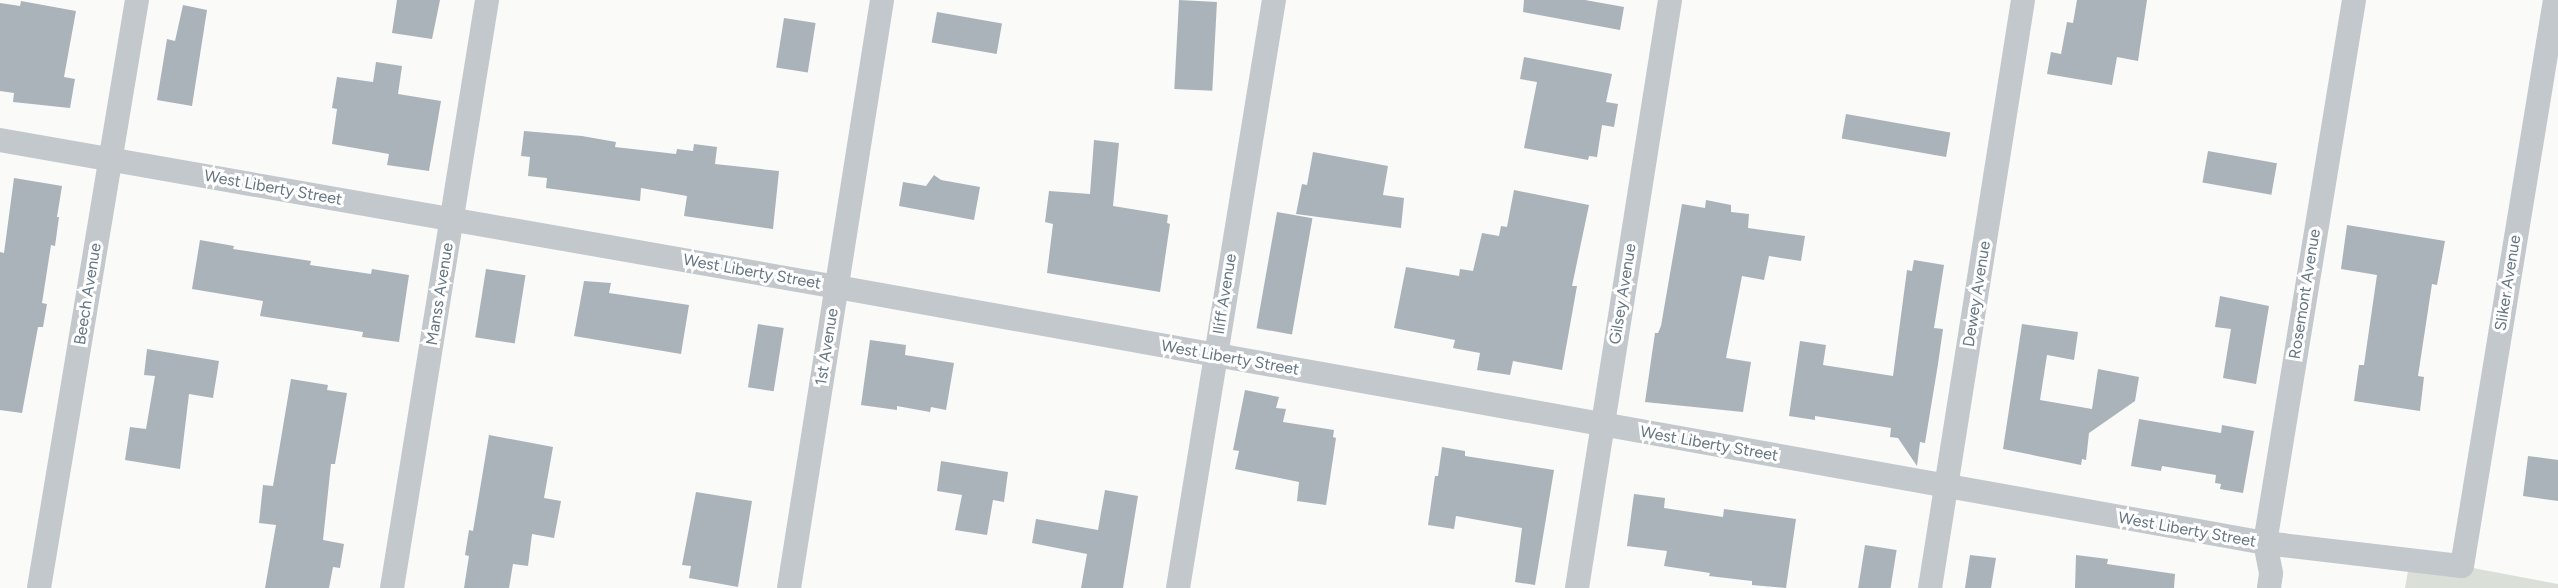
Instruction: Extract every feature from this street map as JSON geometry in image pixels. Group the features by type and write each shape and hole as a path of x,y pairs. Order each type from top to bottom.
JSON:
{"street":[{"name":"Beech Avenue","path":"39,588 137,0"},
{"name":"Manss Avenue","path":"392,588 487,0"},
{"name":"1st Avenue","path":"789,588 882,0"},
{"name":"Iliff Avenue","path":"1178,588 1274,0"},
{"name":"Gilsey Avenue","path":"1577,588 1670,0"},
{"name":"Dewey Avenue","path":"1930,588 2023,0"},
{"name":"Rosemont Avenue","path":"2269,588 2271,573 2265,543 2354,0"},
{"name":"Sliker Avenue","path":"2462,566 2555,0"},
{"name":"West Liberty Street","path":"0,140 837,286 1946,488 2265,543 2462,566"}],"shaded area":[{"path":"2410,560 2462,566 2558,584 2558,588 2405,588"}],"building":[{"path":"397,0 440,0 432,39 392,33"},
{"path":"1179,0 1217,2 1212,91 1174,89"},
{"path":"1524,0 1585,0 1624,7 1620,30 1523,12"},
{"path":"2077,0 2147,0 2138,61 2117,57 2112,85 2047,74 2051,52 2061,54 2067,22 2073,23"},
{"path":"21,1 76,11 64,77 75,79 70,108 13,102 14,93 0,91 0,3 20,6"},
{"path":"183,5 207,10 192,106 157,100 167,39 175,41"},
{"path":"937,12 1002,23 997,54 932,43"},
{"path":"784,18 816,23 808,72 776,67"},
{"path":"1524,57 1612,74 1606,102 1618,104 1614,127 1602,125 1597,157 1589,156 1588,160 1524,148 1537,82 1520,79"},
{"path":"376,62 402,66 398,94 441,101 429,171 387,165 389,154 332,144 337,109 332,108 337,77 373,82"},
{"path":"1846,114 1950,132 1946,157 1842,139"},
{"path":"524,131 582,136 616,142 615,147 676,154 677,149 693,151 694,144 717,147 715,164 779,171 773,229 684,216 687,196 641,188 640,201 546,188 547,178 528,176 530,157 521,156"},
{"path":"1094,140 1119,143 1113,206 1168,215 1167,223 1170,224 1160,292 1047,273 1053,224 1045,222 1049,191 1090,194"},
{"path":"2208,151 2277,163 2271,195 2202,183"},
{"path":"1313,152 1388,166 1383,195 1404,198 1401,228 1296,214 1302,184 1307,185"},
{"path":"934,175 941,180 980,187 974,220 899,206 903,182 926,186"},
{"path":"14,178 62,186 55,246 51,245 42,303 47,304 43,327 38,327 22,413 0,410 0,252 4,253"},
{"path":"1514,190 1589,205 1572,286 1577,286 1562,370 1513,361 1510,375 1477,370 1480,353 1453,348 1455,340 1394,328 1406,267 1459,276 1460,269 1473,271 1482,233 1499,236 1501,226 1507,227"},
{"path":"1706,200 1731,205 1731,212 1749,214 1748,228 1805,236 1801,261 1769,256 1764,280 1742,276 1726,358 1751,362 1743,412 1645,402 1655,333 1658,333 1661,326 1682,204 1705,208"},
{"path":"1277,212 1312,218 1292,334 1257,328"},
{"path":"2347,225 2445,241 2437,285 2432,284 2418,376 2424,377 2420,411 2354,401 2359,365 2364,365 2377,275 2341,269"},
{"path":"200,240 234,246 233,249 311,261 310,265 371,274 372,269 409,275 399,342 362,337 363,332 260,316 263,301 192,289"},
{"path":"1914,260 1944,265 1934,328 1943,329 1925,443 1920,442 1917,466 1898,438 1890,437 1891,428 1815,416 1815,420 1789,416 1800,341 1826,345 1823,365 1893,376 1907,270 1912,271"},
{"path":"486,269 526,275 515,343 475,337"},
{"path":"584,281 611,283 609,293 689,305 681,354 574,336"},
{"path":"2220,296 2269,306 2256,384 2223,378 2231,329 2215,327"},
{"path":"758,324 784,328 774,391 748,387"},
{"path":"2022,324 2078,332 2074,360 2047,355 2040,400 2092,409 2098,369 2139,377 2135,401 2089,433 2086,460 2082,459 2081,465 2003,449"},
{"path":"870,340 906,345 905,355 954,363 946,410 931,407 930,412 897,406 897,410 861,405"},
{"path":"147,349 219,361 213,398 189,394 180,469 125,460 130,427 146,429 155,376 144,375"},
{"path":"291,379 328,385 327,390 347,393 335,464 331,464 323,540 344,544 340,568 333,567 329,588 265,588 276,525 259,523 263,485 273,486"},
{"path":"1245,390 1279,397 1276,408 1286,409 1283,422 1334,430 1333,437 1336,438 1326,505 1297,501 1299,482 1235,469 1239,451 1233,450"},
{"path":"2139,419 2221,433 2222,425 2254,431 2243,493 2220,489 2221,484 2215,483 2216,475 2162,466 2161,471 2131,466"},
{"path":"489,435 553,447 544,498 561,501 554,538 532,534 528,566 513,564 509,588 464,588 469,556 465,555 469,530 473,531"},
{"path":"1442,447 1465,451 1465,456 1554,470 1535,585 1515,582 1522,528 1456,516 1454,529 1428,525"},
{"path":"2528,456 2558,460 2558,501 2523,496"},
{"path":"941,461 1008,472 1004,502 993,500 987,535 955,530 962,495 937,491"},
{"path":"1105,490 1138,496 1123,588 1081,588 1087,554 1032,543 1036,519 1098,530"},
{"path":"696,492 752,501 738,587 689,578 691,566 682,565"},
{"path":"1634,494 1665,498 1664,508 1723,517 1724,509 1796,519 1786,588 1752,585 1752,581 1709,576 1710,573 1664,566 1667,551 1627,546"},
{"path":"1865,545 1897,550 1891,588 1858,588"},
{"path":"1970,555 1996,558 1991,588 1965,588"},
{"path":"2076,555 2108,559 2107,564 2175,574 2174,588 2075,588"}]}
